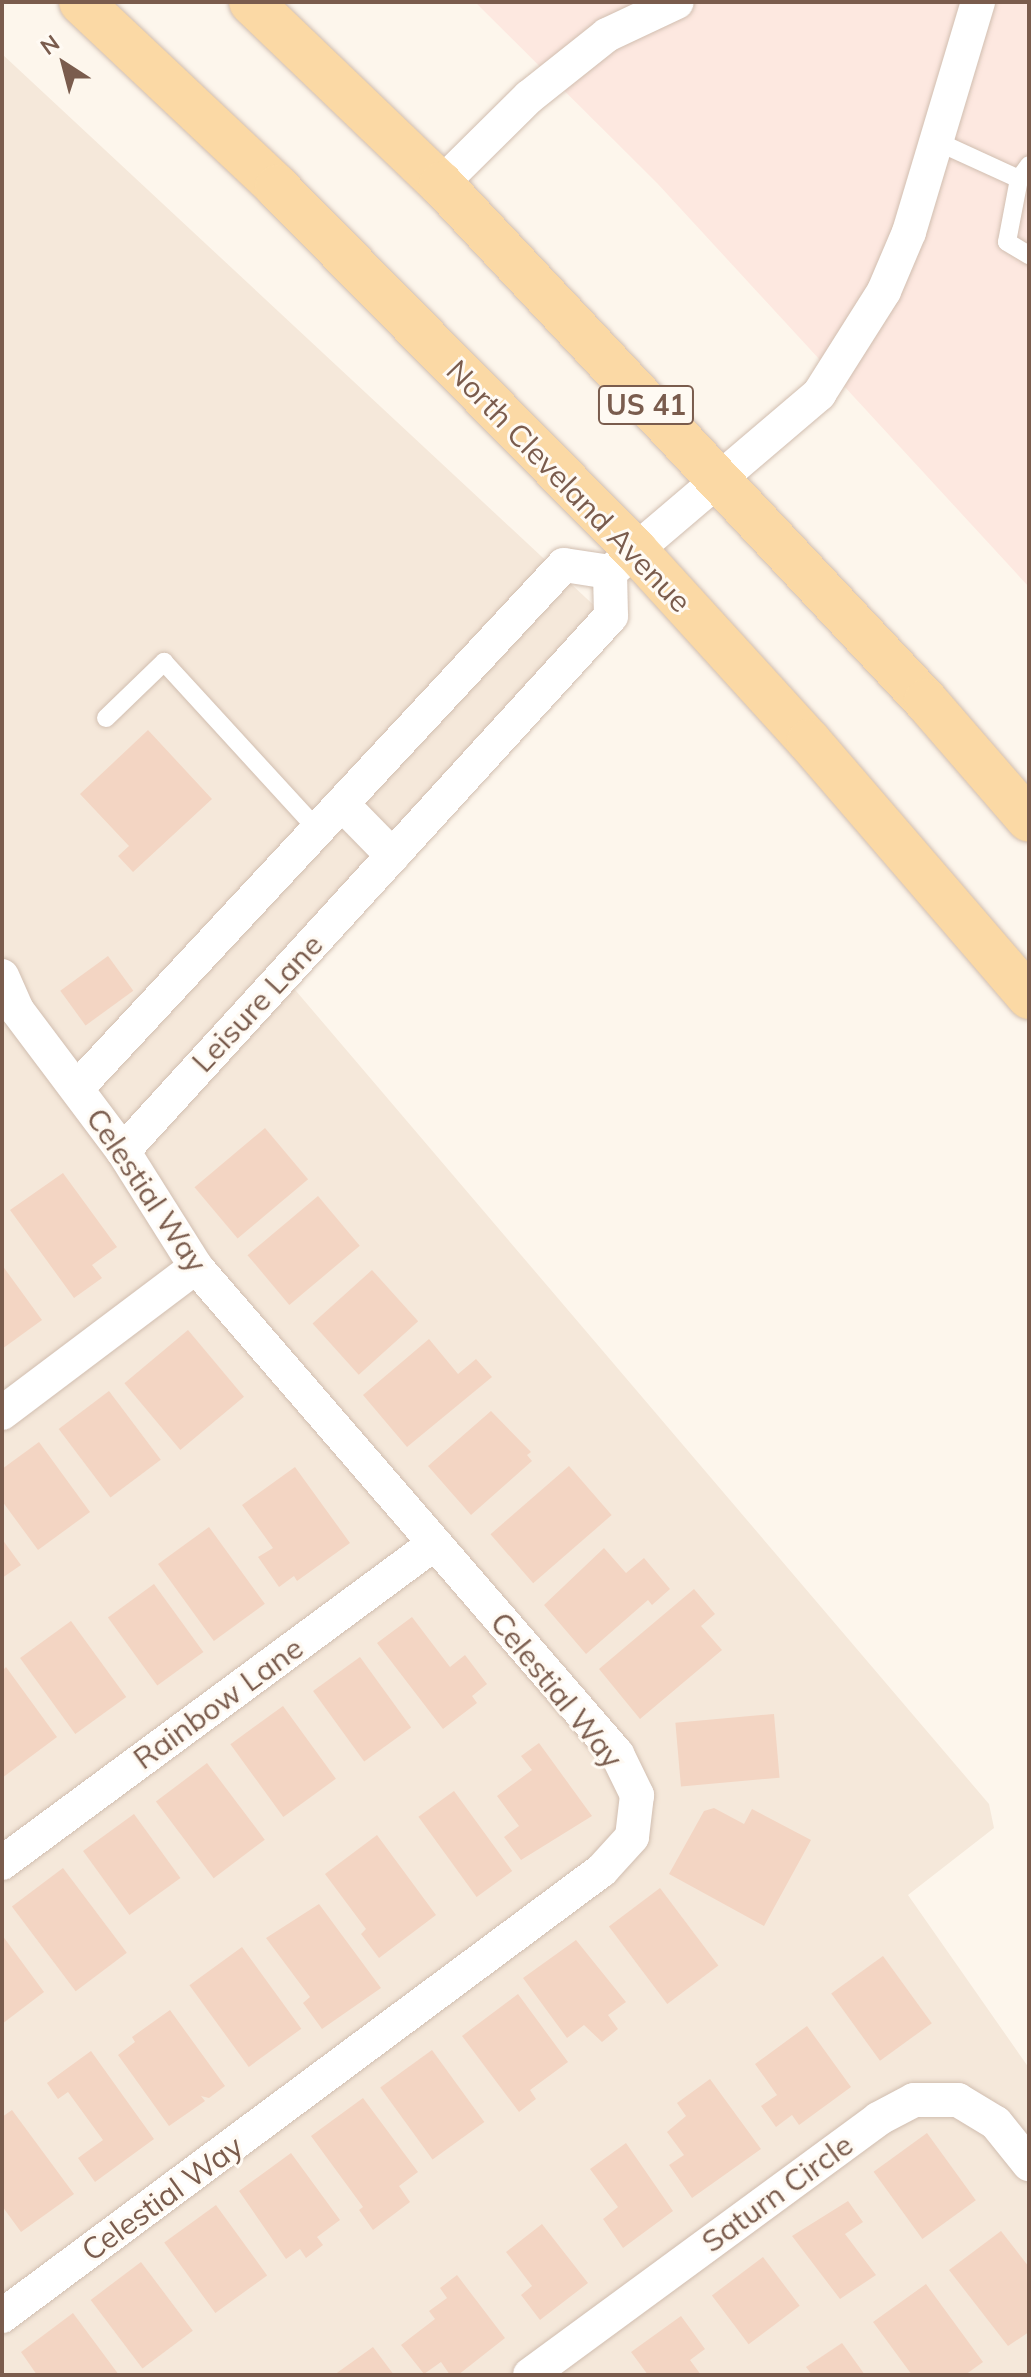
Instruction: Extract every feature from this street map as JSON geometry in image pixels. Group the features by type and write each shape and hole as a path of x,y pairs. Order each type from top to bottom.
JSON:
{"main road":[{"name":"North Cleveland Avenue","path":"81,2 277,187 623,562 809,741 1029,997"},
{"name":"US 41","path":"251,2 441,184 926,701 1029,820"}],"street":[{"path":"441,184 529,97 607,35 677,2"},
{"path":"78,1087 564,565 623,562 719,483 828,381 884,291 936,141 978,2"},
{"name":"Leisure Lane","path":"123,1151 611,616 623,562"},
{"path":"343,805 393,856"},
{"name":"Celestial Way","path":"2,976 10,1016 78,1087 123,1151 196,1267 617,1754 637,1795 632,1837 590,1879 2,2316"},
{"path":"2,1413 196,1267"},
{"name":"Rainbow Lane","path":"2,1863 434,1544"},
{"name":"Saturn Circle","path":"530,2375 878,2119 914,2100 958,2100 996,2123 1029,2164"}],"lane":[{"path":"936,141 1024,172 1007,242 1029,255"},
{"path":"106,718 164,662 319,831"}],"shaded area":[{"path":"475,2 1029,2 1029,587 657,183"},
{"path":"2,54 600,611 279,971 989,1804 994,1828 908,1895 1029,2068 1029,2375 2,2375"}],"building":[{"path":"148,730 212,799 133,872 118,856 129,846 80,794"},
{"path":"108,956 133,991 86,1025 60,991"},
{"path":"265,1128 308,1179 238,1238 195,1187"},
{"path":"63,1173 117,1247 92,1265 102,1278 74,1298 10,1210"},
{"path":"318,1196 360,1246 289,1305 248,1255"},
{"path":"2,1265 42,1320 2,1349"},
{"path":"372,1270 418,1321 359,1375 313,1324"},
{"path":"188,1330 244,1397 180,1450 124,1383"},
{"path":"429,1339 458,1374 476,1359 492,1377 407,1447 363,1395"},
{"path":"109,1391 161,1460 110,1498 59,1429"},
{"path":"491,1411 531,1452 527,1455 532,1461 471,1515 428,1466"},
{"path":"39,1442 90,1512 38,1550 2,1501 2,1469"},
{"path":"569,1466 612,1515 533,1583 491,1534"},
{"path":"295,1467 350,1543 297,1581 294,1576 279,1587 258,1557 273,1548 242,1505"},
{"path":"209,1527 265,1604 214,1641 158,1564"},
{"path":"2,1539 21,1565 2,1578"},
{"path":"604,1548 626,1573 644,1558 670,1589 652,1605 648,1600 586,1654 544,1605"},
{"path":"154,1584 203,1652 157,1685 108,1618"},
{"path":"694,1589 715,1614 701,1626 722,1650 640,1719 599,1669"},
{"path":"412,1617 450,1667 465,1655 487,1684 472,1696 477,1703 443,1729 377,1643"},
{"path":"71,1621 126,1697 75,1734 20,1658"},
{"path":"360,1657 411,1727 364,1761 313,1691"},
{"path":"6,1667 57,1737 2,1778 2,1671"},
{"path":"283,1706 336,1779 283,1817 230,1744"},
{"path":"774,1714 780,1778 681,1786 675,1723"},
{"path":"539,1743 592,1816 521,1860 504,1837 519,1826 497,1796 532,1770 521,1756"},
{"path":"207,1763 265,1840 214,1878 156,1802"},
{"path":"454,1791 512,1871 477,1897 418,1817"},
{"path":"714,1808 744,1824 752,1809 811,1840 764,1926 669,1874 704,1811"},
{"path":"134,1814 180,1878 129,1915 83,1851"},
{"path":"377,1835 436,1915 379,1958 361,1934 366,1929 325,1874"},
{"path":"63,1868 127,1953 76,1991 12,1907"},
{"path":"660,1888 718,1965 667,2004 609,1927"},
{"path":"319,1904 381,1988 322,2029 303,2003 310,1997 266,1938"},
{"path":"2,1935 44,1992 2,2024"},
{"path":"576,1940 626,2002 608,2015 618,2029 602,2042 584,2025 567,2038 523,1978"},
{"path":"242,1947 301,2029 249,2067 189,1985"},
{"path":"883,1956 932,2023 880,2061 831,1994"},
{"path":"518,1994 568,2062 530,2090 536,2099 519,2112 462,2036"},
{"path":"170,2010 225,2086 209,2098 201,2096 205,2101 169,2126 118,2055 135,2042 132,2037"},
{"path":"807,2026 851,2087 799,2125 792,2115 776,2127 761,2106 777,2095 755,2064"},
{"path":"432,2050 484,2122 433,2160 380,2088"},
{"path":"91,2051 154,2139 95,2182 78,2158 103,2140 68,2092 58,2099 47,2083"},
{"path":"710,2079 761,2149 692,2198 669,2165 684,2155 667,2132 686,2116 677,2103"},
{"path":"363,2098 418,2172 399,2186 410,2202 373,2230 359,2210 363,2207 311,2136"},
{"path":"12,2110 74,2194 21,2232 2,2206 2,2117"},
{"path":"927,2133 976,2200 922,2239 874,2172"},
{"path":"626,2143 673,2211 623,2248 603,2219 618,2207 590,2169"},
{"path":"291,2153 340,2220 317,2237 323,2245 306,2258 300,2249 286,2259 239,2191"},
{"path":"848,2201 863,2222 845,2234 876,2275 840,2299 792,2236"},
{"path":"216,2205 267,2275 215,2313 164,2243"},
{"path":"542,2224 588,2283 540,2320 521,2295 532,2286 506,2252"},
{"path":"1001,2231 1029,2267 1029,2332 1008,2346 949,2270"},
{"path":"763,2257 800,2306 749,2344 712,2296"},
{"path":"141,2262 193,2331 142,2369 91,2300"},
{"path":"457,2275 505,2338 458,2375 450,2375 441,2362 424,2374 401,2345 435,2319 429,2311 447,2298 440,2288"},
{"path":"926,2284 983,2362 965,2375 912,2375 873,2322"},
{"path":"73,2313 119,2375 37,2375 21,2352"},
{"path":"681,2316 705,2349 690,2360 701,2375 648,2375 631,2352"},
{"path":"842,2343 865,2375 812,2375 806,2367"},
{"path":"373,2347 394,2375 334,2375"}]}
